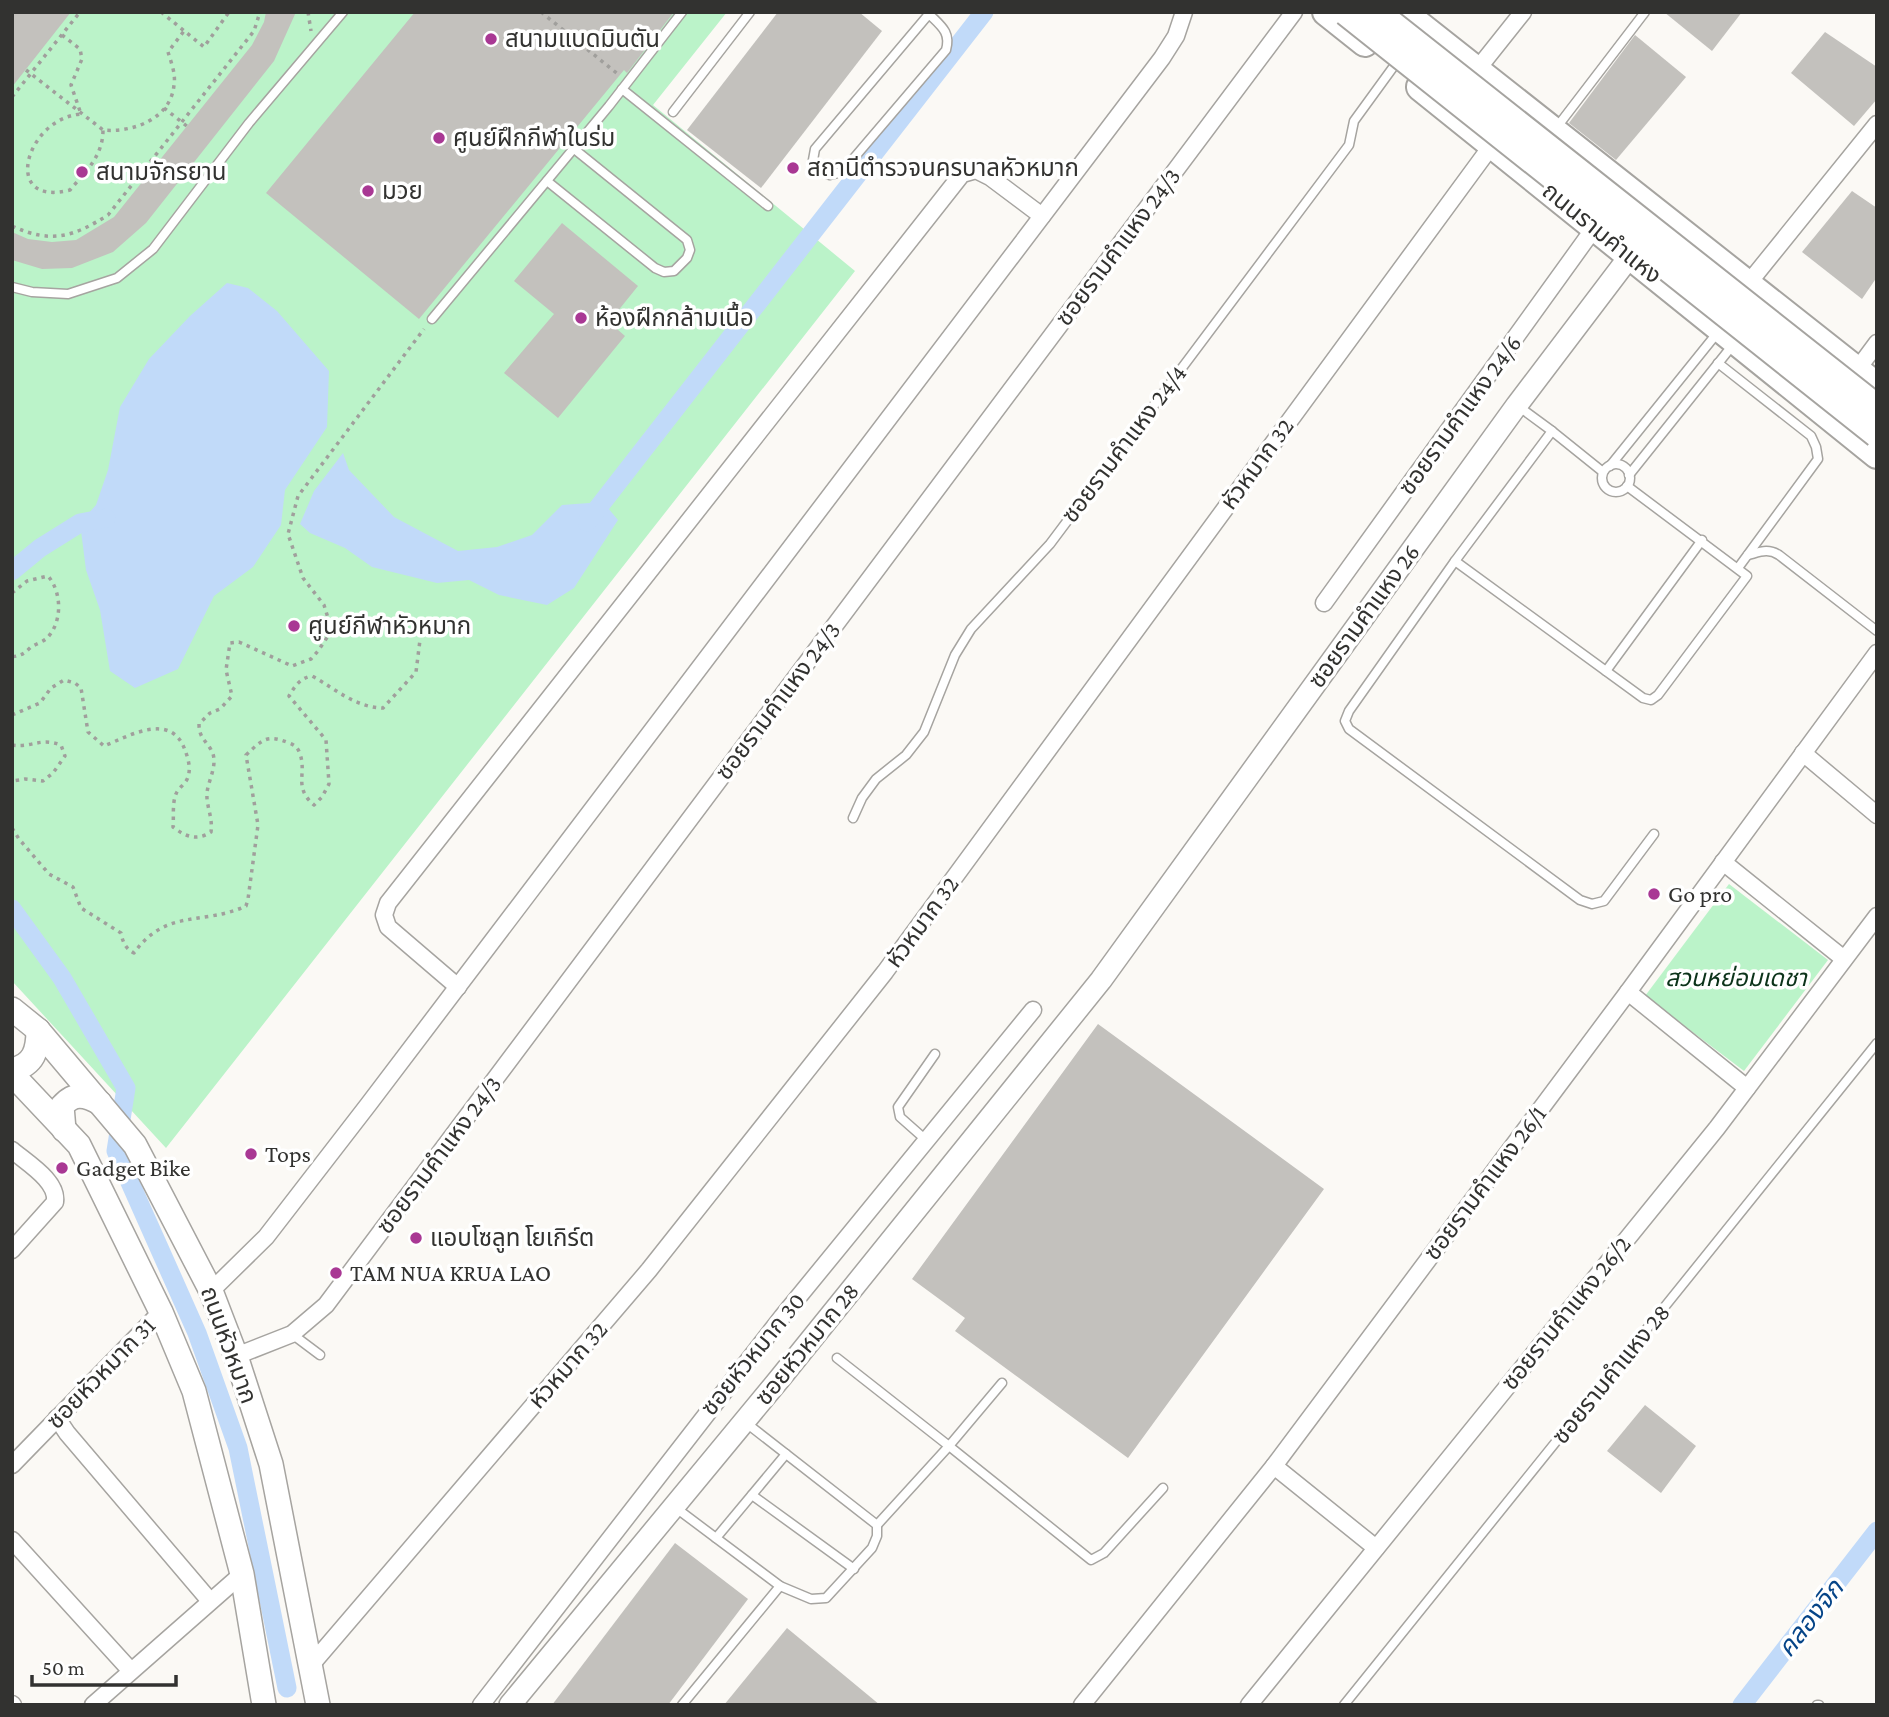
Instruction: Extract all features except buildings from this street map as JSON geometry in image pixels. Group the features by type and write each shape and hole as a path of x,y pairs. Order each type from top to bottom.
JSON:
{"main road":[{"name":"ถนนรามคำแหง","path":"1326,12 1877,454"},
{"name":"ถนนรามคำแหง","path":"1346,12 1877,434"},
{"name":"ถนนรามคำแหง","path":"1376,12 1877,408"},
{"name":"ถนนรามคำแหง","path":"1403,12 1867,378"},
{"path":"1595,227 1625,189"},
{"path":"1630,256 1661,218"},
{"path":"1774,370 1803,329"},
{"name":"ถนนหัวหมาก","path":"12,1009 38,1030 135,1145 211,1291 236,1356 271,1464 318,1705"},
{"path":"12,1072 32,1060 37,1049 38,1030"},
{"name":"ถนนหัวหมาก","path":"12,1072 79,1145 161,1312 194,1391 242,1574 264,1705"},
{"path":"64,1130 62,1106 73,1096 86,1095 102,1105"}],"street":[{"path":"211,1291 266,1237 458,987 1170,48 1184,12"},
{"name":"ซอยรามคำแหง 24/3","path":"236,1356 292,1334 326,1305 1294,12"},
{"path":"1476,71 1523,12"},
{"path":"1747,285 1877,124"},
{"name":"หัวหมาก 32","path":"311,1665 649,1270 886,972 1492,145"},
{"path":"458,987 388,927 384,915 388,903 962,174 976,170 990,177 1042,216"},
{"name":"ซอยรามคำแหง 24/6","path":"1324,603 1595,227"},
{"name":"ซอยรามคำแหง 26","path":"1101,980 1517,405 1630,256"},
{"path":"1867,378 1877,343"},
{"name":"ซอยรามคำแหง 26/1","path":"1082,1705 1274,1466 1877,653"},
{"path":"1804,753 1877,815"},
{"path":"1723,862 1844,959"},
{"name":"ซอยรามคำแหง 26/2","path":"1249,1705 1747,1088 1877,916"},
{"name":"ซอยหัวหมาก 28","path":"510,1705 744,1422 1101,980"},
{"path":"1628,992 1747,1088"},
{"name":"ซอยหัวหมาก 30","path":"481,1705 674,1452 1033,1010"},
{"path":"12,1150 51,1184 56,1194 55,1202 12,1250"},
{"name":"ซอยหัวหมาก 31","path":"12,1465 161,1312"},
{"path":"57,1418 210,1601"},
{"path":"1274,1466 1376,1548"},
{"path":"12,1540 131,1671"},
{"path":"93,1705 242,1574"}],"lane":[{"path":"12,287 32,292 68,294 117,278 153,249 248,123 343,12"},
{"path":"432,319 682,12"},
{"path":"673,112 750,12"},
{"path":"1553,132 1645,12"},
{"path":"929,13 946,31 946,50 842,172 830,175 818,171 813,160 815,149 929,13"},
{"name":"ซอยรามคำแหง 24/4","path":"853,818 862,798 876,779 906,755 924,732 955,655 971,629 1051,544 1349,145 1354,121 1394,66"},
{"path":"624,85 768,206"},
{"path":"547,181 655,268 664,272 674,271 687,258 690,250 687,240 573,148"},
{"path":"1729,334 1718,363 1629,475 1628,486 1621,491 1609,490 1603,484 1607,469 1729,334"},
{"path":"1718,363 1811,436 1818,459 1738,568"},
{"path":"1517,405 1607,469 1623,466 1629,475"},
{"path":"1552,431 1455,561 1345,720 1349,729 1580,900 1592,904 1604,901 1654,834"},
{"path":"1455,561 1643,698 1651,701 1747,576 1628,486"},
{"path":"1606,671 1702,540"},
{"path":"1748,555 1773,551 1877,631"},
{"name":"ซอยรามคำแหง 28","path":"1344,1705 1877,1043"},
{"path":"926,1140 900,1117 898,1107 935,1054"},
{"path":"292,1334 320,1355"},
{"path":"837,1358 1091,1560 1104,1553 1163,1488"},
{"path":"674,1506 780,1586 811,1599 826,1598 872,1548 877,1536 877,1525 1002,1383"},
{"path":"744,1422 877,1525"},
{"path":"716,1538 786,1454"},
{"path":"752,1495 854,1569"},
{"path":"682,1705 780,1586"}],"path":[{"path":"12,97 80,12"},
{"path":"161,12 204,47 229,12"},
{"path":"12,226 31,235 51,238 90,226 108,215 254,32 260,12"},
{"path":"541,12 624,85"},
{"path":"26,69 103,130 119,131 136,127 158,116 169,100 174,85 168,52 184,31"},
{"path":"62,35 80,49 82,59 71,85 81,114"},
{"path":"164,108 188,127"},
{"path":"81,114 59,119 34,144 24,162 24,175 32,186 43,193 70,190 97,158 103,144 103,130"},
{"path":"12,715 40,703 51,688 64,680 81,688 88,732 104,746 153,727 176,735 185,747 190,766 188,779 176,794 173,827 183,835 196,838 202,838 211,832 213,821 206,796 214,756 199,735 199,724 210,713 220,709 232,696 226,670 230,643 240,642 292,666 311,659 328,636 328,618 324,605 303,578 288,534 298,496 432,319"},
{"path":"12,593 27,581 48,576 58,592 57,619 52,631 46,639 24,655 12,657"},
{"path":"12,828 48,874 73,887 81,908 121,933 123,942 134,953 160,926 246,906 258,825 246,755 265,739 276,737 294,745 300,753 300,784 308,800 314,805 329,784 326,740 289,696 294,688 303,678 312,676 340,695 372,708 383,708 415,672 420,640"},
{"path":"12,745 22,747 49,741 61,745 65,756 53,773 43,780 12,781"}],"green space":[{"name":"ศูนย์กีฬาหัวหมาก","path":"12,12 727,12 653,105 855,271 166,1148 12,981"},
{"name":"สวนหย่อมเดชา","path":"1729,884 1828,960 1744,1071 1645,996"}],"water":[{"path":"227,283 248,288 277,311 329,371 327,427 285,490 281,525 253,567 214,596 178,669 135,688 110,671 100,610 86,570 80,523 96,505 108,470 120,407 149,359 190,316"},
{"path":"343,453 349,470 394,517 458,551 497,547 532,535 562,505 603,502 618,520 574,588 547,605 499,595 469,580 437,583 372,567 345,548 310,533 300,524 314,491"}],"waterway":[{"path":"587,522 984,12"},
{"path":"12,571 40,548 80,523 106,518"},
{"path":"12,909 62,978 126,1088 116,1151 197,1333 238,1448 287,1688"},
{"name":"คลองจิก","path":"1742,1705 1877,1531"}],"place":[{"name":"สนามแบดมินตัน","path":"491,39"},
{"name":"ศูนย์ฝึกกีฬาในร่ม","path":"439,138"},
{"name":"สถานีตำรวจนครบาลหัวหมาก","path":"793,168"},
{"name":"สนามจักรยาน","path":"82,172"},
{"name":"มวย","path":"368,191"},
{"name":"ห้องฝึกกล้ามเนื้อ","path":"581,318"},
{"name":"ศูนย์กีฬาหัวหมาก","path":"294,626"},
{"name":"Go pro","path":"1654,894"},
{"name":"Tops","path":"251,1154"},
{"name":"Gadget Bike","path":"62,1168"},
{"name":"แอบโซลูท โยเกิร์ต","path":"416,1238"},
{"name":"TAM NUA KRUA LAO","path":"336,1273"}]}
